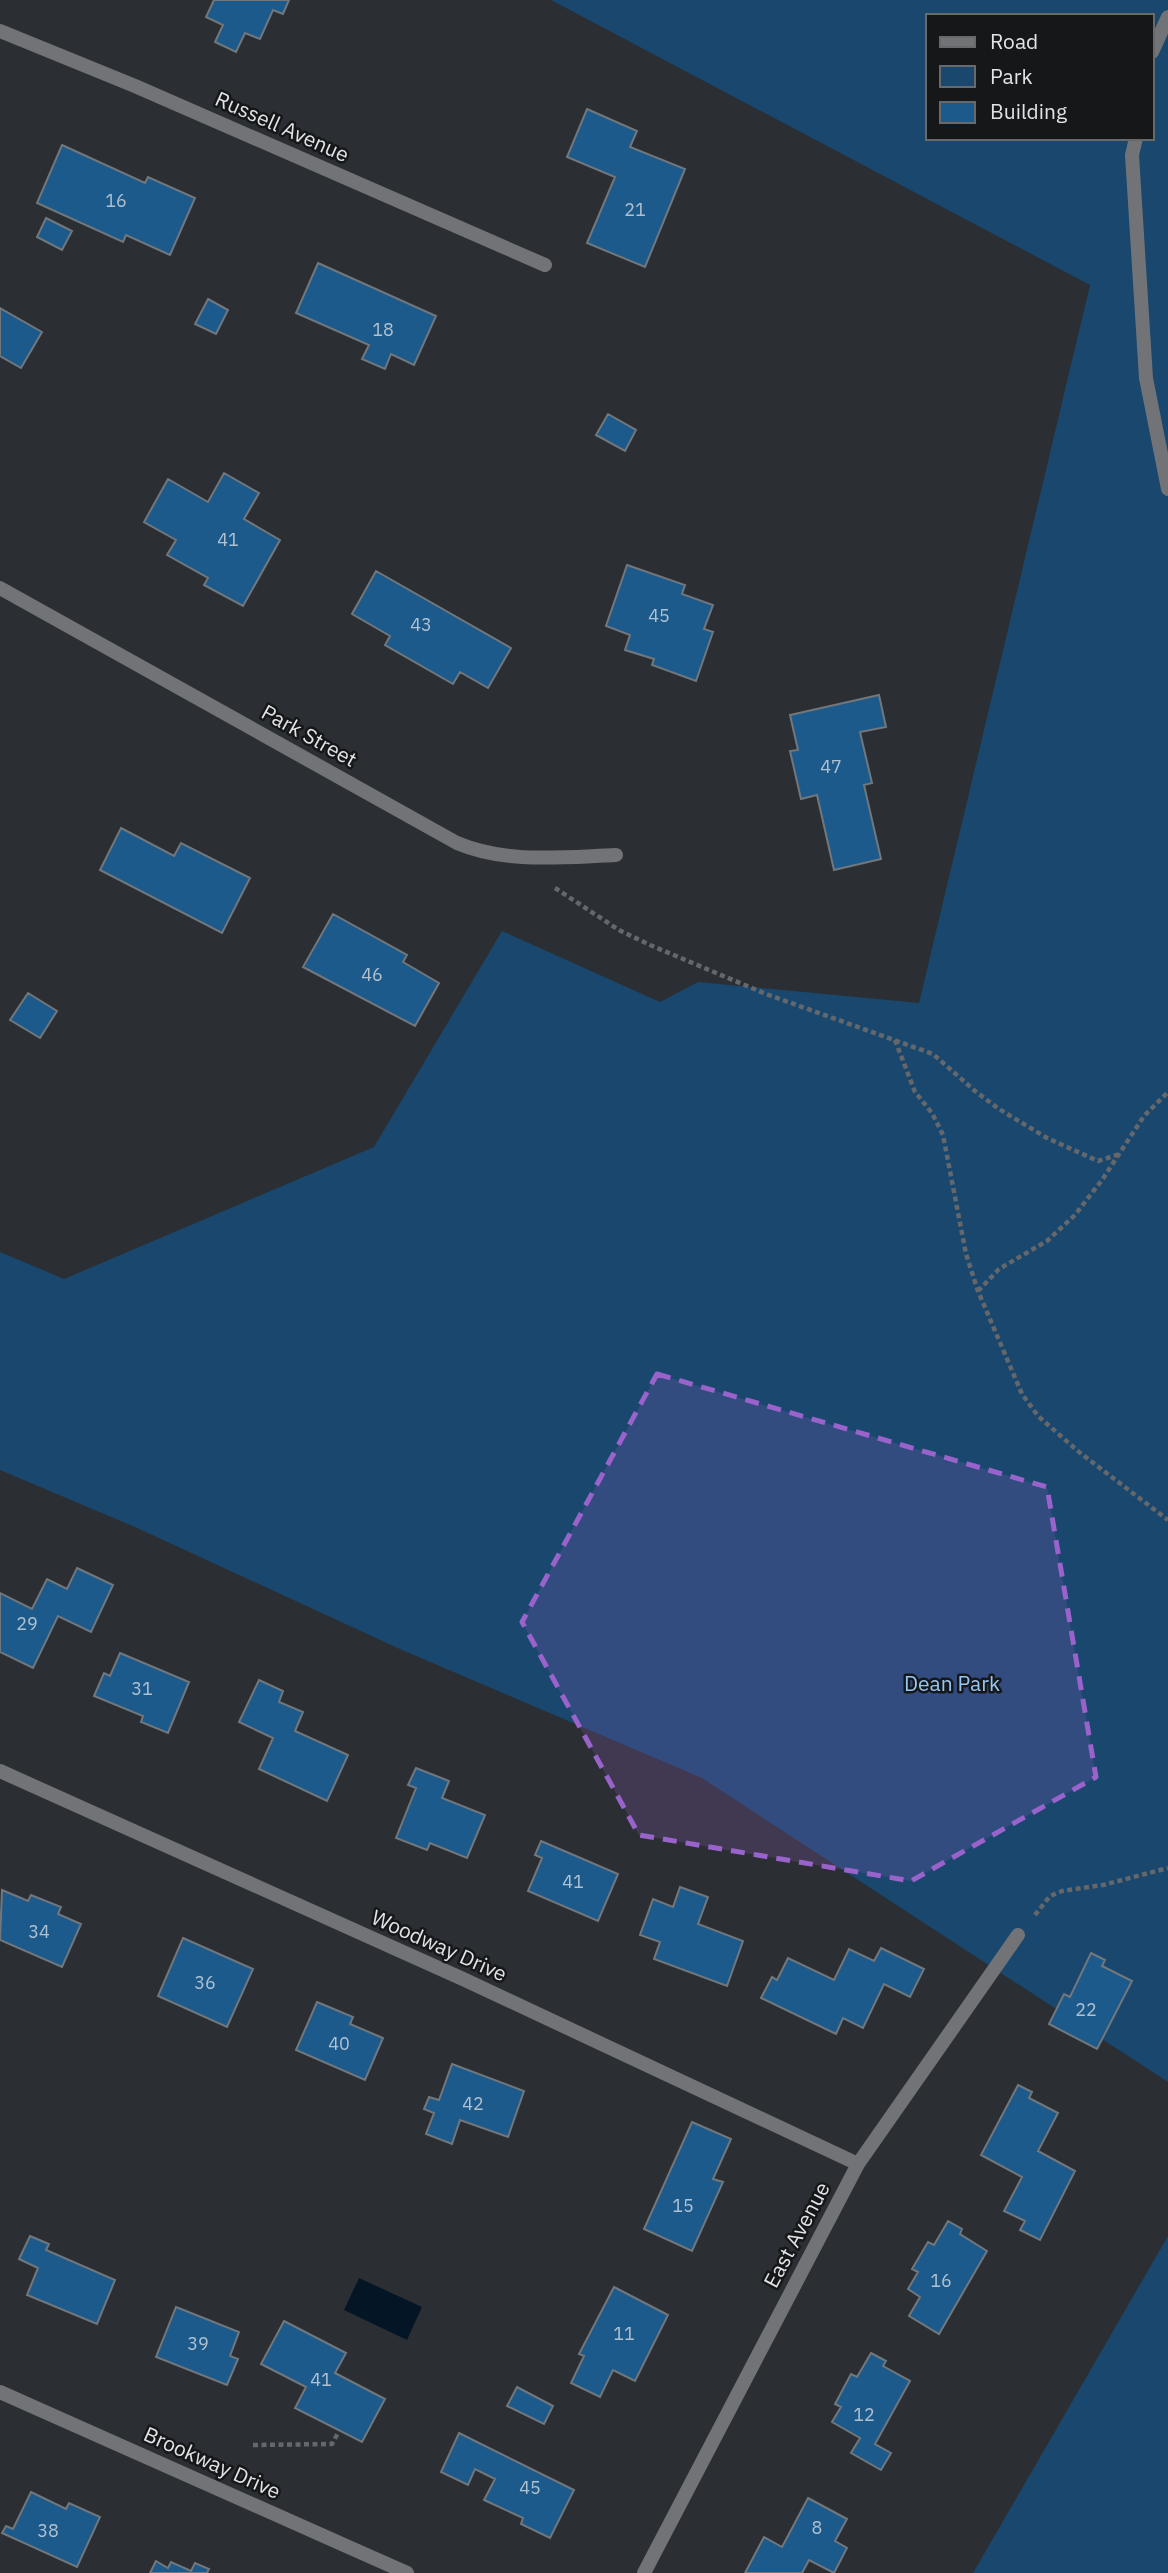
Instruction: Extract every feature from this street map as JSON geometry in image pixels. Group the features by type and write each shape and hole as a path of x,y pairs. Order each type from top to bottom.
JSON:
{"street":[{"path":"1154,48 1168,16"},
{"name":"Russell Avenue","path":"0,31 135,86 545,265"},
{"path":"1136,140 1132,155 1146,378 1168,489"},
{"name":"Park Street","path":"0,588 447,838 480,852 521,857 616,855"},
{"name":"Woodway Drive","path":"0,1771 463,1979 858,2164"},
{"name":"East Avenue","path":"644,2573 858,2164 1018,1935"},
{"name":"Brookway Drive","path":"0,2392 407,2573"}],"path":[{"path":"521,857 558,891 619,930 766,994 933,1054 975,1091 1047,1138 1098,1161 1120,1154"},
{"path":"895,1039 915,1092 932,1113 943,1135 966,1254 978,1291 1023,1394 1038,1416 1105,1474 1168,1520"},
{"path":"978,1291 999,1269 1046,1241 1075,1214 1120,1154 1144,1116 1168,1093"},
{"path":"1018,1935 1050,1896 1168,1868"},
{"path":"253,2445 332,2444 339,2431"}],"highlighted area":[{"path":"657,1374 1047,1487 1096,1777 911,1881 639,1835 522,1622"}],"green space":[{"name":"Dean Park","path":"551,0 1168,0 1168,2082 702,1778 402,1650 135,1527 0,1470 0,1252 64,1279 374,1147 502,931 660,1002 698,982 919,1003 1090,285"},
{"path":"1168,2236 1168,2573 973,2573"}],"shaded area":[{"path":"359,2278 422,2307 407,2340 344,2310"}],"building":[{"path":"214,0 289,0 283,14 273,10 260,39 245,33 236,52 215,42 223,25 206,17"},
{"path":"587,109 637,131 630,147 685,169 645,267 587,243 615,177 567,157"},
{"path":"62,145 145,183 148,177 195,198 170,255 126,235 123,242 37,203"},
{"path":"46,218 72,231 62,250 37,237"},
{"path":"318,263 436,316 414,365 391,354 385,369 362,359 369,345 296,313"},
{"path":"208,299 228,310 216,334 195,324"},
{"path":"0,308 42,332 21,368 0,356"},
{"path":"608,414 636,430 625,451 596,435"},
{"path":"224,473 259,493 244,519 280,540 243,606 204,585 208,578 167,555 176,540 144,522 168,479 208,502"},
{"path":"627,565 685,585 682,594 713,605 704,629 713,632 696,681 652,665 654,659 625,650 630,635 606,626"},
{"path":"376,571 511,648 488,688 460,672 453,684 385,645 390,636 352,614"},
{"path":"879,695 886,727 860,732 872,783 864,785 881,859 834,870 817,795 801,799 790,751 798,750 790,715"},
{"path":"121,828 174,856 181,843 250,878 222,933 100,870"},
{"path":"333,914 407,955 403,962 439,983 415,1026 303,967"},
{"path":"28,993 57,1011 40,1038 10,1020"},
{"path":"77,1568 113,1585 91,1632 58,1616 33,1668 0,1652 0,1593 32,1609 47,1579 67,1589"},
{"path":"120,1653 189,1682 168,1733 141,1722 143,1716 94,1696 104,1673 110,1676"},
{"path":"259,1680 283,1691 279,1702 303,1712 295,1731 348,1755 327,1801 259,1769 273,1738 239,1722"},
{"path":"416,1768 449,1781 442,1798 485,1815 467,1858 430,1843 427,1850 396,1838 416,1788 408,1785"},
{"path":"541,1841 618,1874 598,1921 528,1891 542,1858 535,1855"},
{"path":"680,1887 708,1897 698,1924 743,1941 727,1986 654,1959 660,1942 640,1935 653,1899 673,1907"},
{"path":"2,1890 28,1901 31,1895 61,1907 58,1914 81,1924 62,1967 0,1940"},
{"path":"183,1938 253,1969 227,2027 158,1996"},
{"path":"881,1948 924,1969 910,1997 884,1984 863,2028 843,2018 836,2034 761,1998 772,1977 777,1980 788,1958 834,1980 849,1949 874,1961"},
{"path":"1091,1953 1105,1960 1102,1966 1132,1981 1097,2049 1049,2024 1064,1994 1070,1997"},
{"path":"317,2002 353,2017 350,2024 383,2038 365,2080 296,2050"},
{"path":"452,2064 524,2091 508,2137 460,2120 452,2144 426,2134 434,2113 424,2109 429,2097 439,2100"},
{"path":"1018,2085 1032,2092 1029,2098 1058,2113 1038,2151 1075,2171 1040,2240 1020,2230 1025,2221 1004,2211 1022,2177 981,2155"},
{"path":"692,2122 731,2139 713,2179 723,2182 692,2251 644,2229"},
{"path":"948,2221 962,2229 960,2234 987,2251 939,2334 909,2316 920,2297 908,2289 918,2272 912,2269 928,2242 934,2245"},
{"path":"30,2236 49,2244 46,2250 115,2280 97,2324 27,2295 38,2268 19,2259"},
{"path":"614,2287 668,2315 635,2381 613,2370 600,2397 571,2383 584,2356 579,2354"},
{"path":"176,2307 239,2332 230,2356 238,2359 227,2385 156,2357"},
{"path":"284,2321 346,2353 335,2373 385,2399 362,2442 295,2408 306,2387 261,2364"},
{"path":"871,2353 886,2361 883,2366 910,2381 875,2444 891,2453 881,2470 851,2453 860,2438 832,2422 841,2407 835,2404 851,2374 857,2377"},
{"path":"517,2387 553,2406 544,2424 507,2406"},
{"path":"459,2433 574,2490 550,2538 521,2524 523,2518 484,2500 495,2479 475,2469 468,2485 441,2472"},
{"path":"31,2492 66,2509 69,2503 100,2517 77,2567 2,2533 6,2526 13,2529"},
{"path":"808,2498 847,2519 835,2541 847,2548 834,2573 809,2560 802,2573 745,2573 764,2537 782,2547"},
{"path":"156,2561 168,2568 171,2562 191,2571 195,2563 209,2569 207,2573 150,2573"}]}
